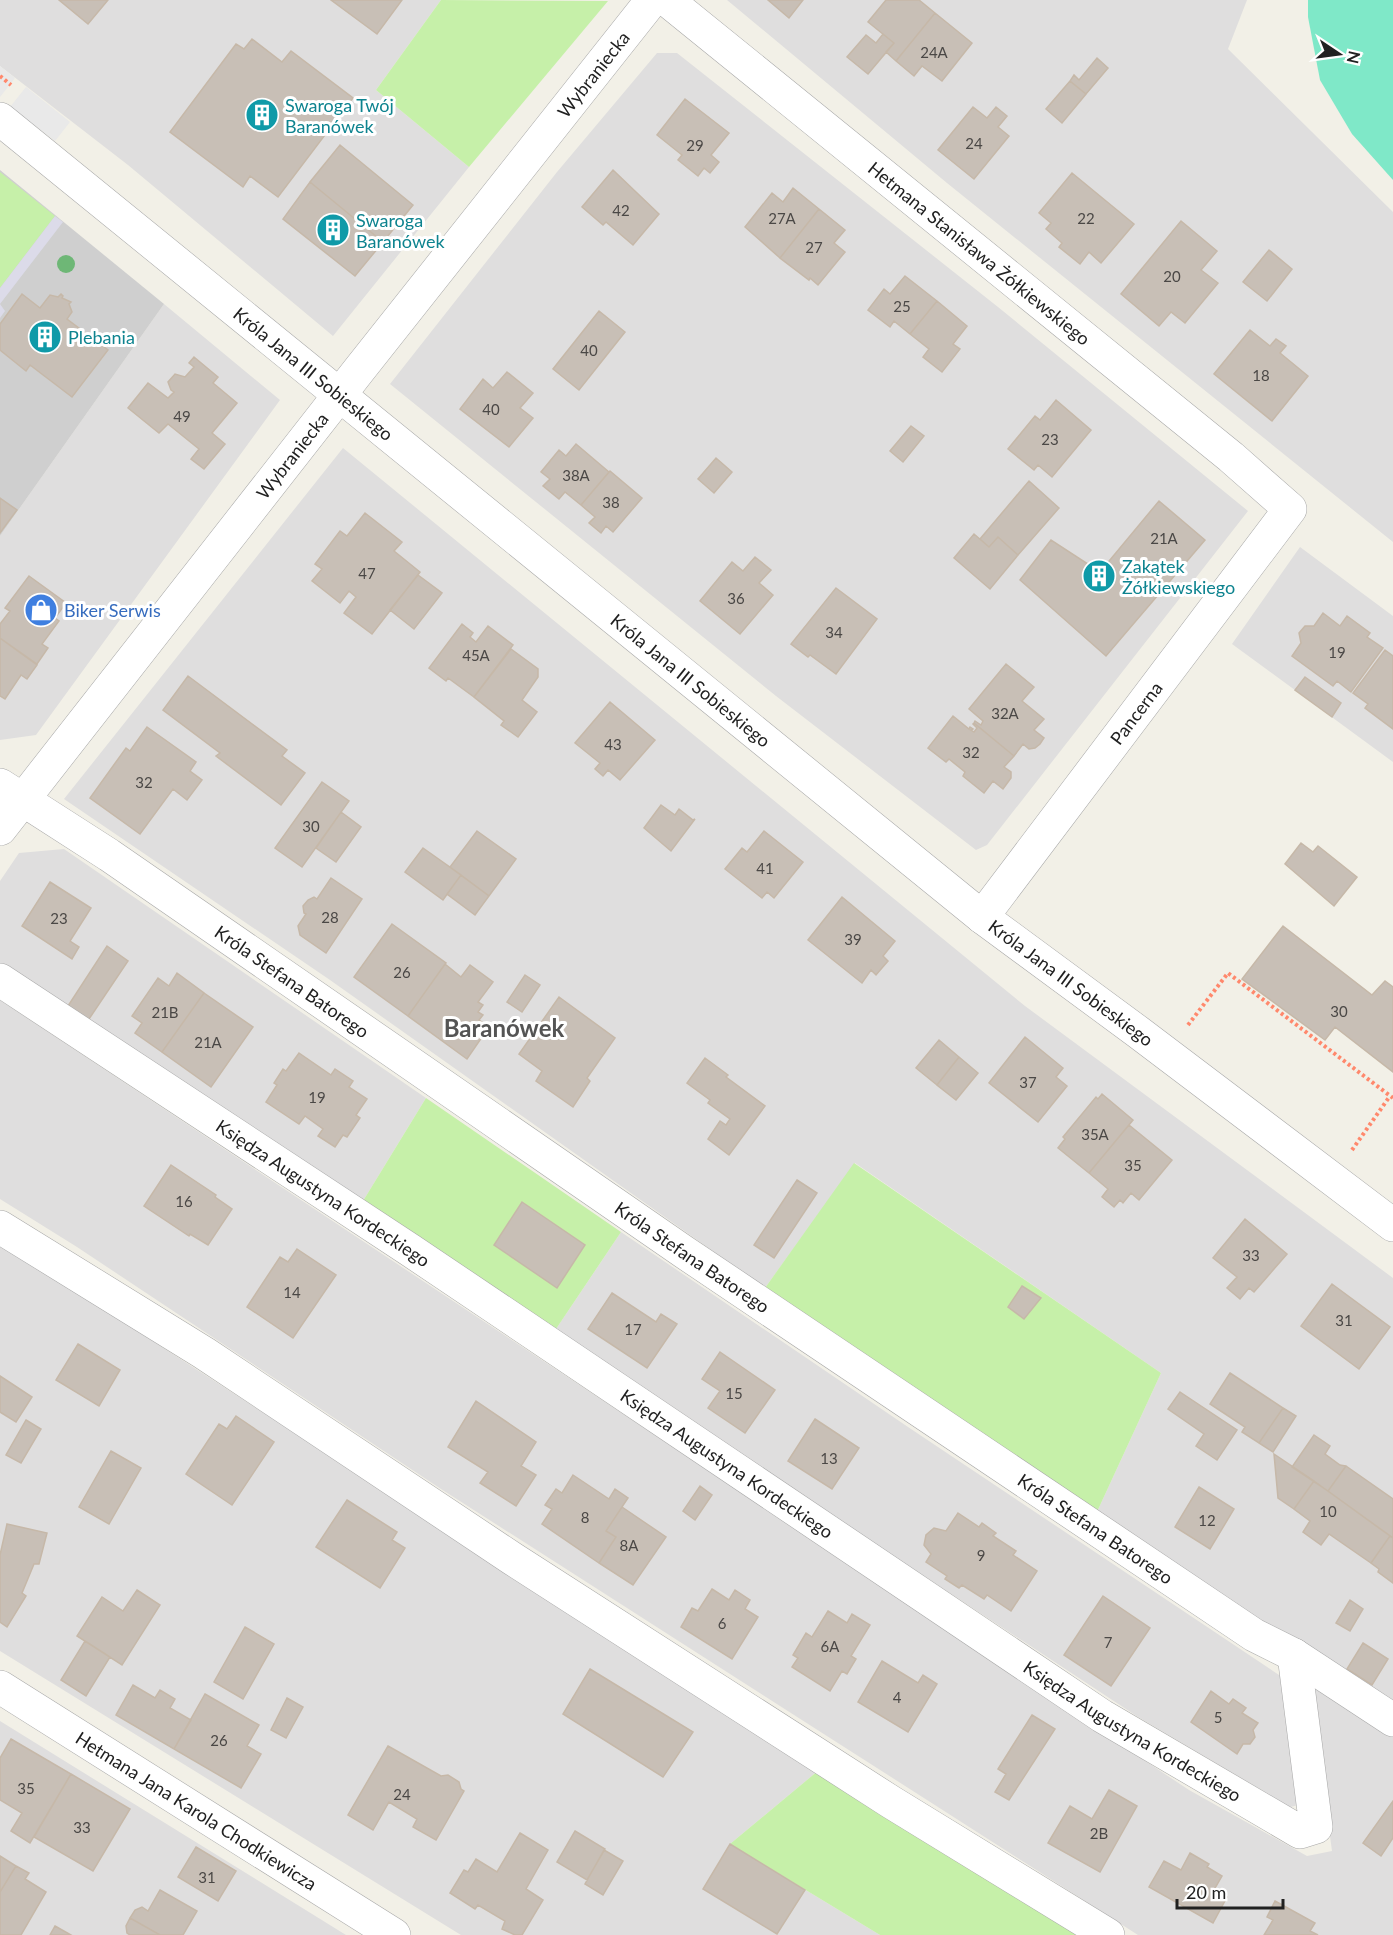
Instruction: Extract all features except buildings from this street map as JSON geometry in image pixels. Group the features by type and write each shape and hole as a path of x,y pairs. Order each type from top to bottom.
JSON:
{"street":[{"name":"Wybraniecka","path":"0,829 10,792 340,394 652,0"},
{"name":"Hetmana Stanisława Żółkiewskiego","path":"667,0 1222,450 1290,509"},
{"name":"Króla Jana III Sobieskiego","path":"0,119 982,916 1393,1225"},
{"name":"Pancerna","path":"982,916 1290,509"},
{"name":"Króla Stefana Batorego","path":"10,792 109,855 684,1252 1018,1477 1254,1635 1294,1654 1393,1719"},
{"name":"Księdza Augustyna Kordeckiego","path":"0,980 430,1264 1102,1716 1300,1832 1316,1827 1294,1654"},
{"path":"0,1227 204,1353 513,1559 891,1802 1108,1935"},
{"name":"Hetmana Jana Karola Chodkiewicza","path":"0,1687 394,1935"}],"path":[{"path":"1184,1029 1228,974 1391,1097 1350,1153"}],"shaded area":[{"path":"0,0 441,0 376,90 469,167 333,336 128,165 0,66"},
{"path":"727,0 1247,0 1228,49 1393,212 1393,542 947,183"},
{"path":"657,53 677,53 998,307 1248,511 987,845 976,850 776,696 390,384 557,172"},
{"path":"0,66 15,78 0,97"},
{"path":"26,87 70,122 55,141 10,107"},
{"path":"0,170 164,304 0,536"},
{"path":"55,216 63,222 0,304 0,288"},
{"path":"0,304 5,311 0,318"},
{"path":"164,304 280,400 36,735 0,740 0,536"},
{"path":"343,448 1025,1006 1393,1278 1393,1705 1300,1639 1270,1626 1096,1514 1161,1373 855,1163 765,1288 330,980 64,799"},
{"path":"1300,547 1393,616 1393,762 1232,644"},
{"path":"64,849 426,1098 363,1201 66,1009 0,963 0,881 19,853"},
{"path":"0,1000 1189,1790 1307,1856 1332,1851 1311,1694 1322,1686 1393,1737 1393,1935 1138,1935 441,1489 77,1247 0,1199"},
{"path":"621,1232 1285,1679 1303,1804 1290,1807 1138,1717 839,1520 556,1329"},
{"path":"0,1242 819,1770 730,1844 880,1935 461,1935 0,1651"},
{"path":"0,1721 346,1935 0,1935"}],"green space":[{"path":"441,0 608,1 469,167 376,90"},
{"path":"1308,0 1393,0 1393,180 1352,134 1320,80 1308,17"},
{"path":"0,172 55,216 0,288"},
{"path":"426,1098 621,1232 556,1329 363,1201"},
{"path":"854,1163 1161,1373 1096,1514 765,1288"},
{"path":"819,1770 1087,1935 880,1935 730,1844"}],"place":[{"name":"Swaroga Twój Baranówek","path":"262,115"},
{"name":"Swaroga Baranówek","path":"333,230"},
{"name":"Plebania","path":"45,337"},
{"name":"Zakątek Żółkiewskiego","path":"1099,576"},
{"name":"Biker Serwis","path":"41,610"}],"district":[{"name":"Baranówek","path":"504,1027"}]}
